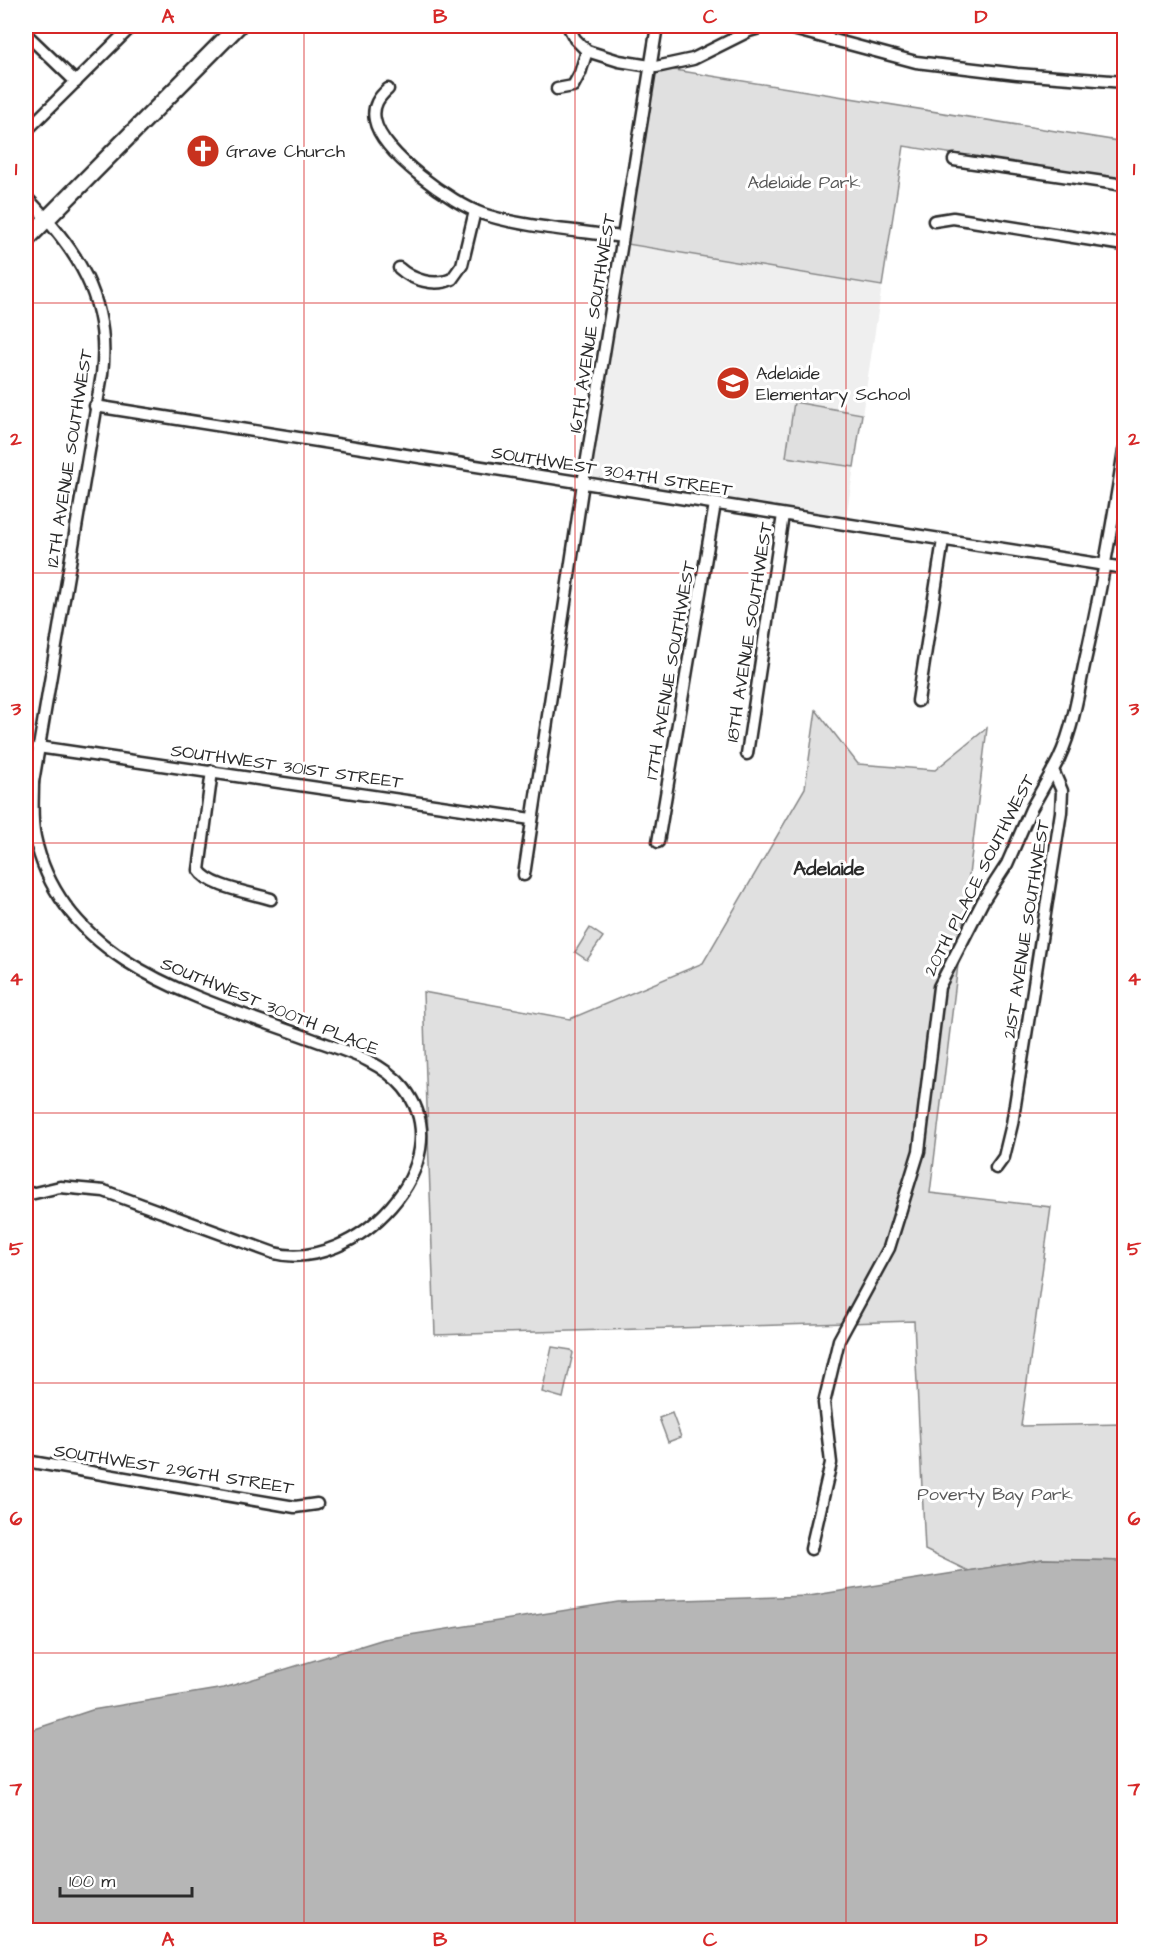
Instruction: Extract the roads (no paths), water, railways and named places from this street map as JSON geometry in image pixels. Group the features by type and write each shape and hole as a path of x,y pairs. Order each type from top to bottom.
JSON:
{"main road":[{"path":"26,240 238,26"}],"street":[{"path":"26,131 132,26"},
{"path":"568,26 574,39 587,51 619,61 650,66 682,63 749,31 766,26 789,28 833,42 916,62 1017,74 1125,82"},
{"name":"16TH AVENUE SOUTHWEST","path":"524,875 583,483 657,26"},
{"path":"26,34 76,82"},
{"path":"557,88 573,86 587,51"},
{"path":"388,89 379,97 375,111 376,124 384,138 406,162 445,194 475,211 497,218 622,237"},
{"path":"954,160 1125,184"},
{"name":"12TH AVENUE SOUTHWEST","path":"26,197 47,218 85,274 99,307 104,353 26,824"},
{"path":"399,268 410,276 432,282 449,281 458,274 475,211"},
{"path":"934,221 953,218 1125,245"},
{"name":"SOUTHWEST 304TH STREET","path":"95,406 1125,568"},
{"path":"1053,770 1061,756 1069,730 1106,566 1125,450"},
{"name":"17TH AVENUE SOUTHWEST","path":"658,842 715,504"},
{"name":"18TH AVENUE SOUTHWEST","path":"747,754 783,515"},
{"path":"918,701 943,540"},
{"name":"SOUTHWEST 301ST STREET","path":"38,747 531,819"},
{"name":"21ST AVENUE SOUTHWEST","path":"996,1168 1004,1156 1012,1124 1061,812 1062,791 1053,770"},
{"name":"20TH PLACE SOUTHWEST","path":"811,1549 831,1463 824,1403 839,1340 889,1248 919,1150 939,987 983,901 1010,858 1031,809 1053,770"},
{"path":"212,771 198,870 202,876 213,882 271,899"},
{"name":"SOUTHWEST 300TH PLACE","path":"26,1195 60,1187 104,1191 260,1248 298,1257 332,1250 363,1232 395,1202 409,1182 420,1140 420,1124 411,1099 391,1076 367,1060 226,1010 173,988 135,968 94,938 79,923 50,883 41,860 32,817 33,782"},
{"name":"SOUTHWEST 296TH STREET","path":"26,1461 295,1507 317,1504"}],"place":[{"name":"Grave Church","path":"203,151"},
{"name":"Adelaide Elementary School","path":"733,383"}],"district":[{"name":"Adelaide","path":"829,868"}],"park label":[{"name":"Adelaide Park","path":"804,182"},
{"name":"Poverty Bay Park","path":"995,1494"}]}
